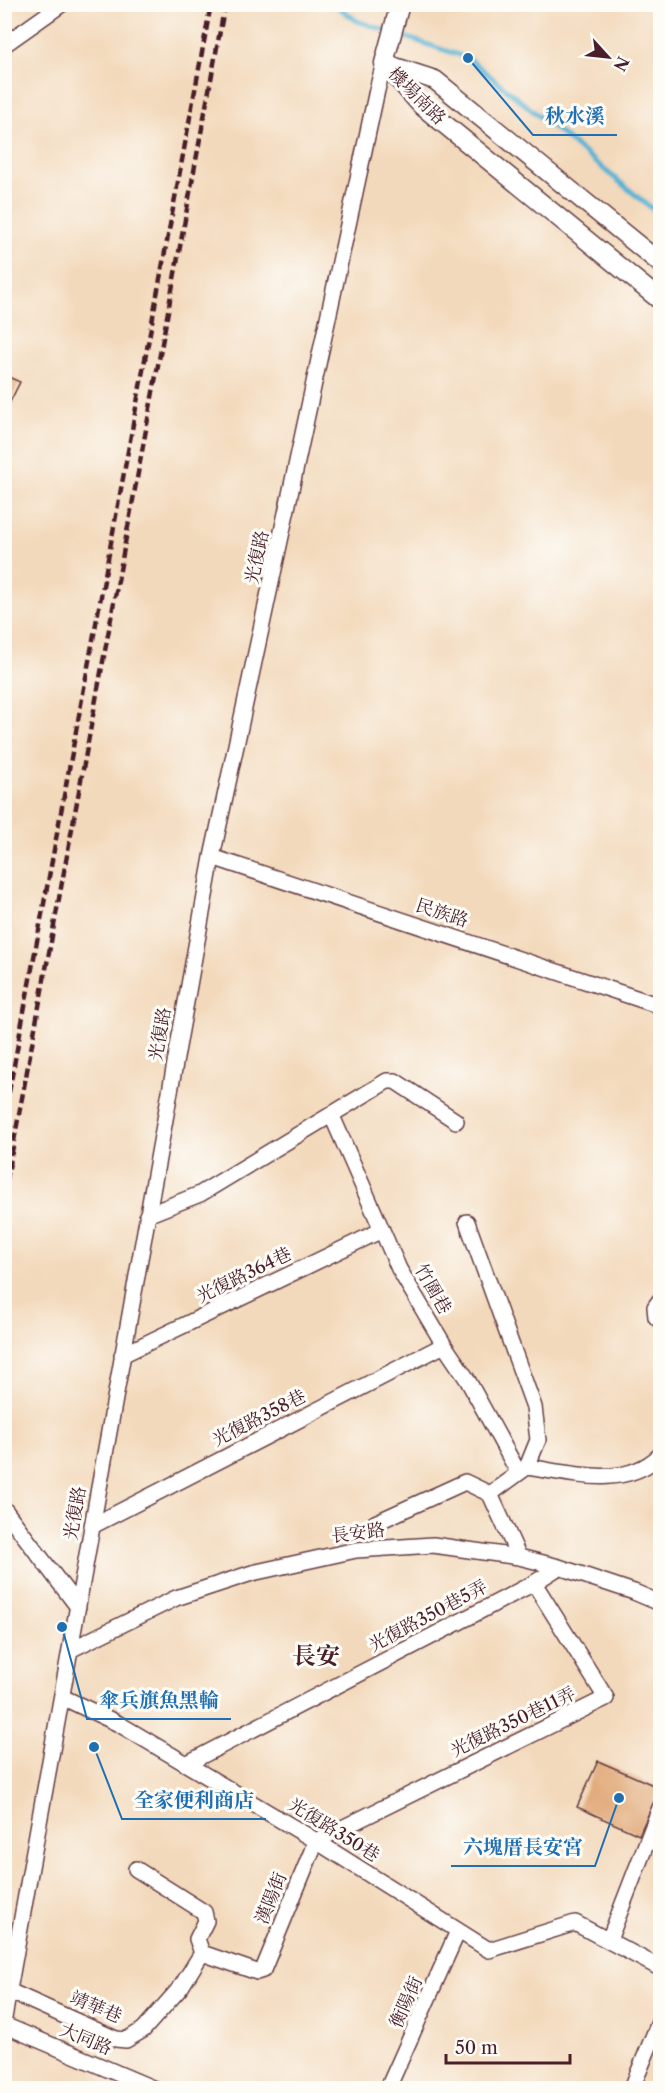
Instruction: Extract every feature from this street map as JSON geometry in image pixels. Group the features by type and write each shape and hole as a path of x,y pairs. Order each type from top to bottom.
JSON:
{"street":[{"path":"4,45 62,4"},
{"path":"434,4 471,4"},
{"path":"386,56 399,7"},
{"name":"機場南路","path":"386,56 435,80 660,263"},
{"name":"機場南路","path":"386,56 421,105 660,300"},
{"name":"光復路","path":"4,2018 212,857 386,56"},
{"name":"民族路","path":"212,857 660,1006"},
{"path":"147,1215 200,1194 387,1082 395,1081 456,1121"},
{"name":"竹圍巷","path":"332,1116 399,1269 522,1470"},
{"path":"467,1222 534,1407 538,1440 522,1470 490,1494"},
{"name":"光復路364巷","path":"122,1355 382,1230"},
{"path":"660,1300 655,1307 656,1317 660,1321"},
{"name":"光復路358巷","path":"92,1526 444,1345"},
{"path":"522,1470 582,1475 624,1475 647,1465 660,1455"},
{"path":"375,1523 465,1482 490,1494 519,1557"},
{"path":"4,1509 78,1607"},
{"name":"長安路","path":"70,1650 176,1598 252,1573 356,1550 433,1545 519,1557 559,1567 660,1603"},
{"name":"光復路350巷5弄","path":"186,1764 534,1583 559,1567"},
{"name":"光復路350巷11弄","path":"316,1840 606,1698 534,1583"},
{"name":"光復路350巷","path":"62,1697 119,1724 316,1840 489,1950 575,1923 609,1940"},
{"path":"660,1808 609,1940 660,1968"},
{"name":"漢陽街","path":"202,1953 257,1972 263,1971 316,1840"},
{"path":"136,1869 204,1912 206,1921 197,1939 202,1953"},
{"name":"衡陽街","path":"388,2088 458,1931"},
{"name":"靖華巷","path":"9,1991 116,2039 126,2040 143,2030 182,1987 202,1953"},
{"path":"632,2088 660,2020"},
{"name":"大同路","path":"4,2025 152,2088"}],"building":[{"path":"4,375 20,382 4,414"},
{"path":"598,1761 660,1788 639,1835 577,1807"}],"waterway":[{"path":"334,4 357,21 468,58 660,215"}],"railway":[{"path":"4,1119 211,4"},
{"path":"4,1195 225,4"}],"place":[{"name":"秋水溪","path":"468,58"},
{"name":"傘兵旗魚黑輪","path":"62,1627"},
{"name":"全家便利商店","path":"94,1747"},
{"name":"六塊厝長安宮","path":"619,1798"}],"district":[{"name":"長安","path":"316,1655"}]}
